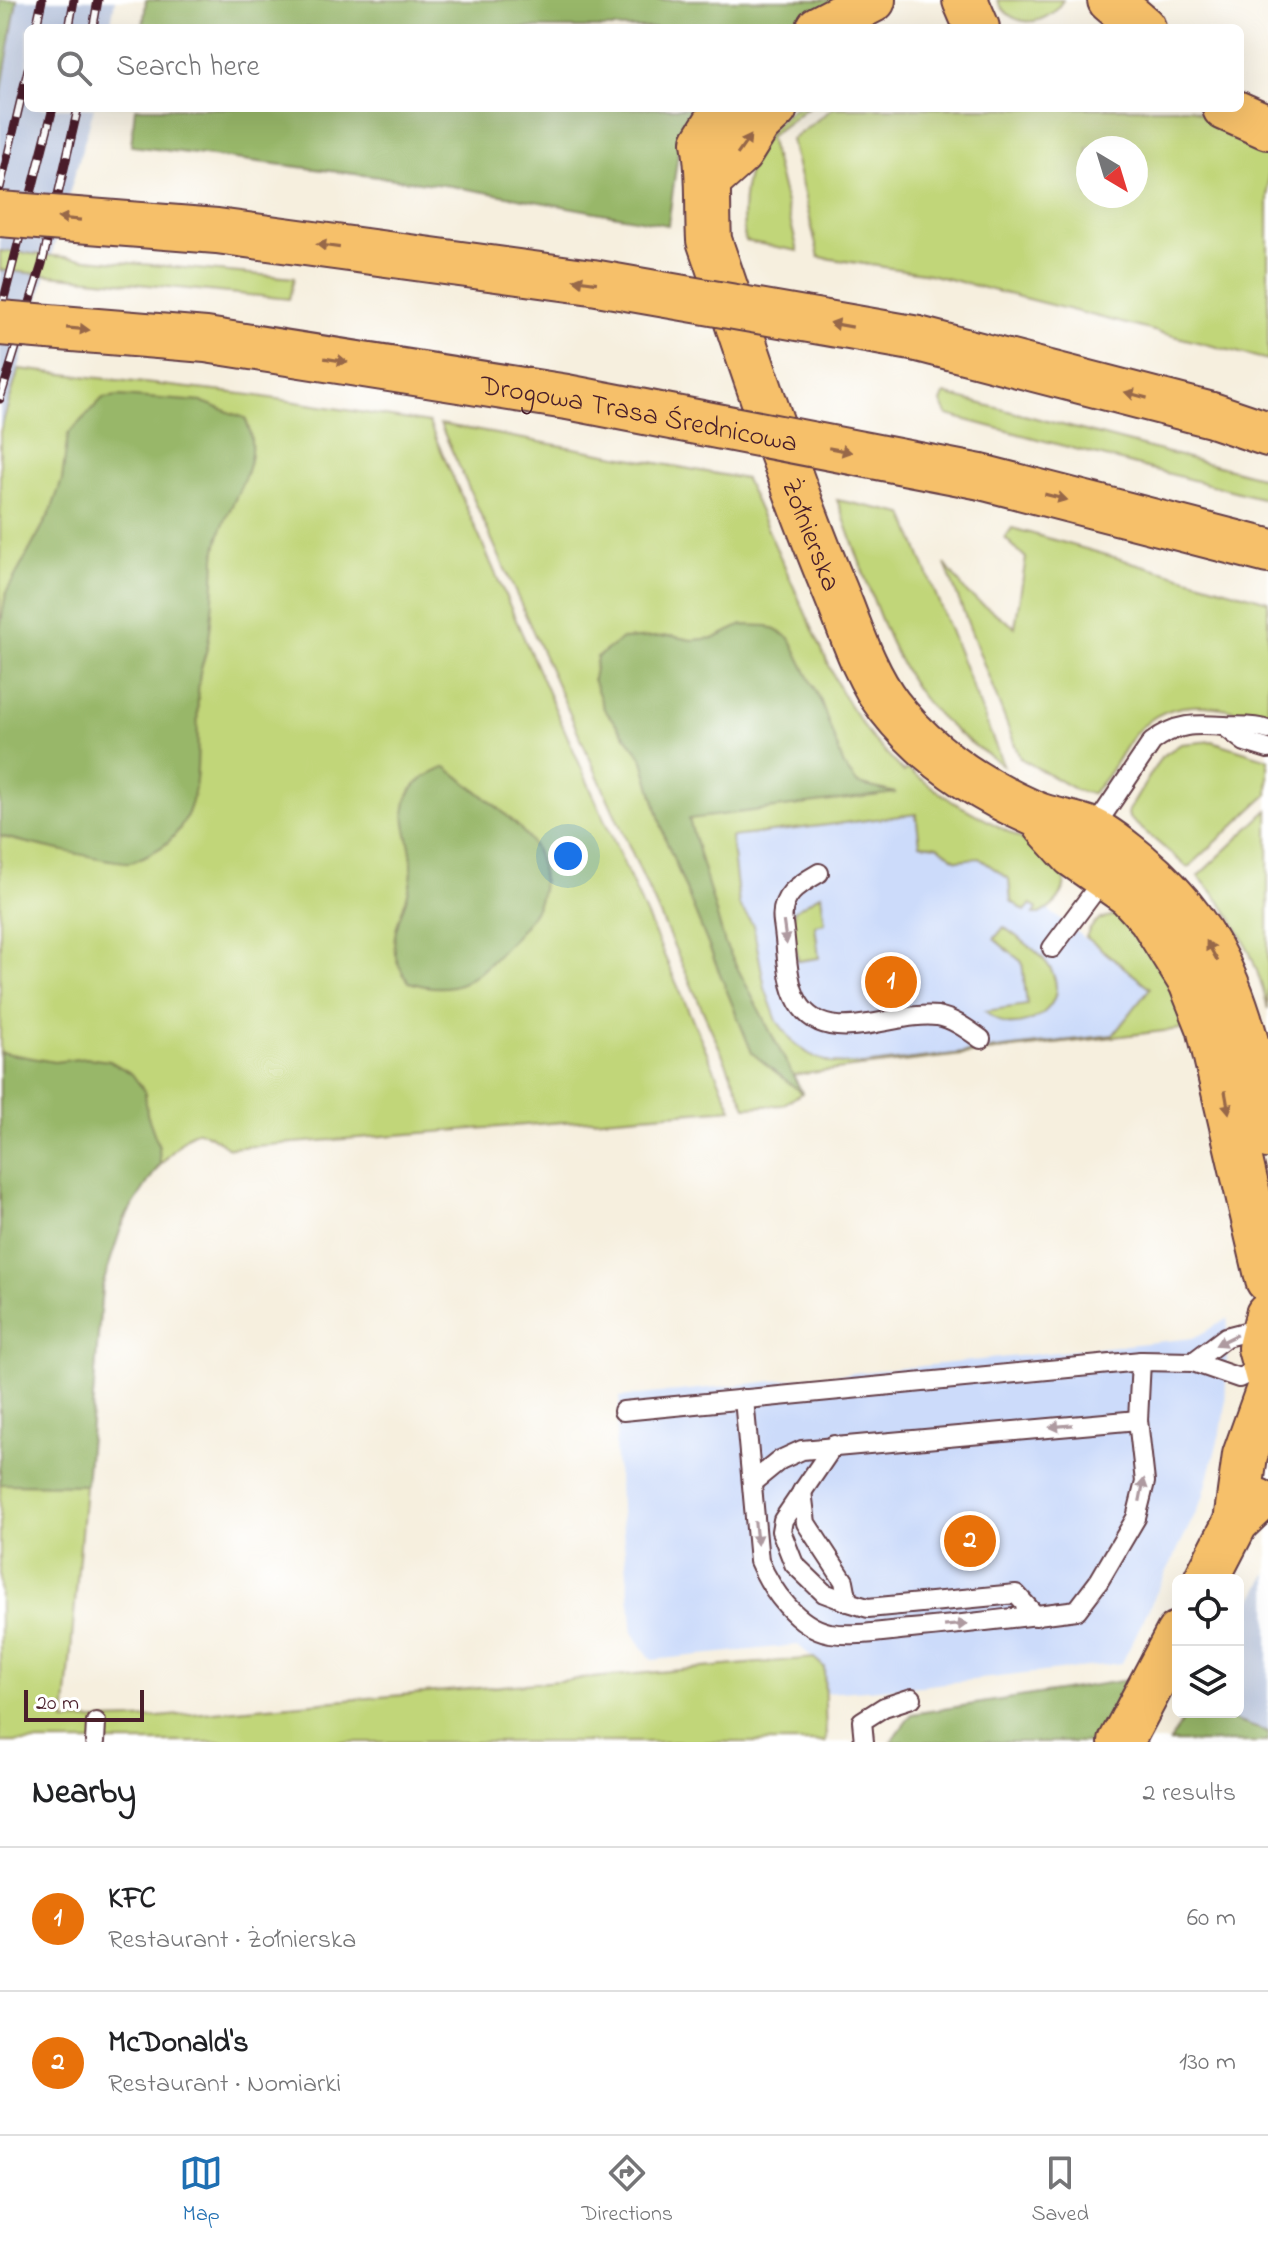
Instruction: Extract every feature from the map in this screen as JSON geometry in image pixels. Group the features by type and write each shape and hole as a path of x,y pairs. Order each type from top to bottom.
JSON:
{"main road":[{"path":"827,24 873,0"},
{"path":"965,0 975,24"},
{"path":"1088,24 1097,0"},
{"path":"1110,0 1138,24"},
{"name":"Żołnierska","path":"723,112 704,142 711,179 707,202 709,240 792,486 869,672 887,704 921,742 957,770 1036,814 1092,831 1156,878 1185,910 1210,946 1226,1024"},
{"path":"711,179 740,153 758,124 771,112"},
{"path":"0,214 217,231 592,282 918,339 1212,415 1268,434"},
{"name":"Drogowa Trasa Średnicowa","path":"0,323 206,340 567,397 981,477 1268,551"},
{"path":"1212,415 1268,421"},
{"name":"Żołnierska","path":"1036,814 1073,855 1105,877 1151,918 1226,1024"},
{"path":"1226,1024 1268,1136"},
{"path":"1226,1024 1268,1280"},
{"path":"1236,1522 1245,1455 1266,1355"},
{"path":"1209,1574 1236,1522 1268,1491"},
{"path":"1121,1742 1172,1645"}],"lane":[{"path":"1092,831 1159,737 1179,726 1207,722 1224,726 1251,724 1268,730"},
{"path":"1224,726 1245,742 1268,749"},
{"path":"819,873 790,893 782,916 793,988 803,1009 830,1025 934,1016 958,1023 981,1039"},
{"path":"1052,948 1105,877"},
{"path":"623,1411 1141,1361 1193,1362 1239,1378 1266,1355 1226,1337 1193,1362"},
{"path":"744,1399 759,1561 768,1583 806,1621 828,1633 857,1634 1077,1610 1099,1581 1136,1518 1145,1482 1138,1420 1141,1361"},
{"path":"753,1482 780,1460 802,1450 1138,1420"},
{"path":"834,1445 783,1520 781,1531 786,1550 806,1577 824,1593 868,1608 1016,1594 1036,1616"},
{"path":"802,1491 806,1523 844,1581 848,1602"},
{"path":"864,1742 862,1721 884,1707 912,1698"},
{"path":"95,1742 96,1722"}],"shaded area":[{"path":"17,0 115,0 111,24 24,24 24,112 93,112 0,432 0,101"},
{"path":"896,793 1150,988 1194,1027 793,1075 689,819"},
{"path":"1228,1318 1225,1414 1203,1498 1122,1663 920,1686 826,1693 824,1667 798,1645 652,1660 633,1634 615,1448 620,1397 1194,1338"},
{"path":"1268,1573 1268,1732 1227,1718 1244,1718 1244,1614"}],"green space":[{"path":"0,0 17,0 0,100"},
{"path":"146,0 847,0 797,24 143,24"},
{"path":"997,0 1063,0 1048,16 1030,21 1011,16"},
{"path":"135,112 698,112 679,146 668,225 451,186 131,146"},
{"path":"789,112 802,112 769,137 798,251 745,241 744,202 750,167 757,151"},
{"path":"828,112 1197,112 1268,150 1268,360 929,274 819,257 791,140"},
{"path":"0,251 294,278 289,299 0,270"},
{"path":"19,369 251,395 429,423 732,1109 229,1148 201,1132 193,1133 184,1140 137,1197 113,1249 102,1287 65,1721 136,1719 814,1658 824,1667 826,1742 0,1742 0,432"},
{"path":"944,394 1268,479 1268,500 947,415 941,402"},
{"path":"119,396 203,402 245,418 251,437 247,472 218,540 211,623 200,673 198,762 191,806 182,825 168,842 130,862 0,836 0,628 6,593 51,511 62,480 68,434 103,398"},
{"path":"440,424 745,479 841,692 870,736 904,772 907,769 953,802 1044,851 1064,870 1063,891 1057,902 1040,914 1034,914 1037,909 1031,904 1025,911 1011,901 1009,879 979,858 957,860 938,846 920,844 916,814 731,837 739,905 753,925 765,988 777,1021 795,1044 812,1056 830,1063 863,1065 1113,1035 1150,988 1086,937 1097,922 1119,916 1126,916 1198,1027 793,1075 802,1093 782,1105 746,1107"},
{"path":"837,500 904,514 1003,765 941,718 909,678 874,603"},
{"path":"1012,528 1268,601 1268,720 1230,710 1192,706 1157,715 1142,726 1091,794 1076,790 1020,758 945,564 968,594 1015,627 1026,558 1005,538"},
{"path":"742,625 768,626 790,638 821,702 844,766 858,784 896,793 689,819 725,944 802,1093 752,1053 665,838 642,757 604,709 593,679 597,657 622,639 672,636 692,640 715,638"},
{"path":"1212,741 1268,759 1268,794 1188,868 1129,818 1128,812 1161,757 1181,744"},
{"path":"446,767 521,829 536,851 543,878 534,912 509,943 487,966 466,981 441,987 409,982 399,966 395,937 411,880 405,805 411,790 419,782"},
{"path":"1268,810 1268,1009 1242,937 1223,906 1198,876"},
{"path":"821,894 825,923 815,925 819,958 798,961 792,924 794,911"},
{"path":"1004,927 1044,960 1056,985 1055,995 1045,1011 1017,1024 999,1021 985,1011 1027,1005 1022,962 994,939"},
{"path":"0,1052 54,1062 86,1058 110,1061 132,1074 145,1092 147,1114 159,1147 160,1164 124,1219 102,1287 86,1485 0,1484"},
{"path":"1127,1680 1094,1742 891,1742 912,1714"},
{"path":"1184,1718 1227,1718 1268,1732 1268,1742 1170,1742"}],"railway":[{"path":"37,24 42,0"},
{"path":"70,24 74,0"},
{"path":"94,24 98,0"},
{"path":"0,188 24,86"},
{"path":"0,314 52,112"},
{"path":"0,399 42,264 77,112"}],"place":[{"name":"KFC","path":"891,982"},
{"name":"McDonald's","path":"970,1541"}]}
